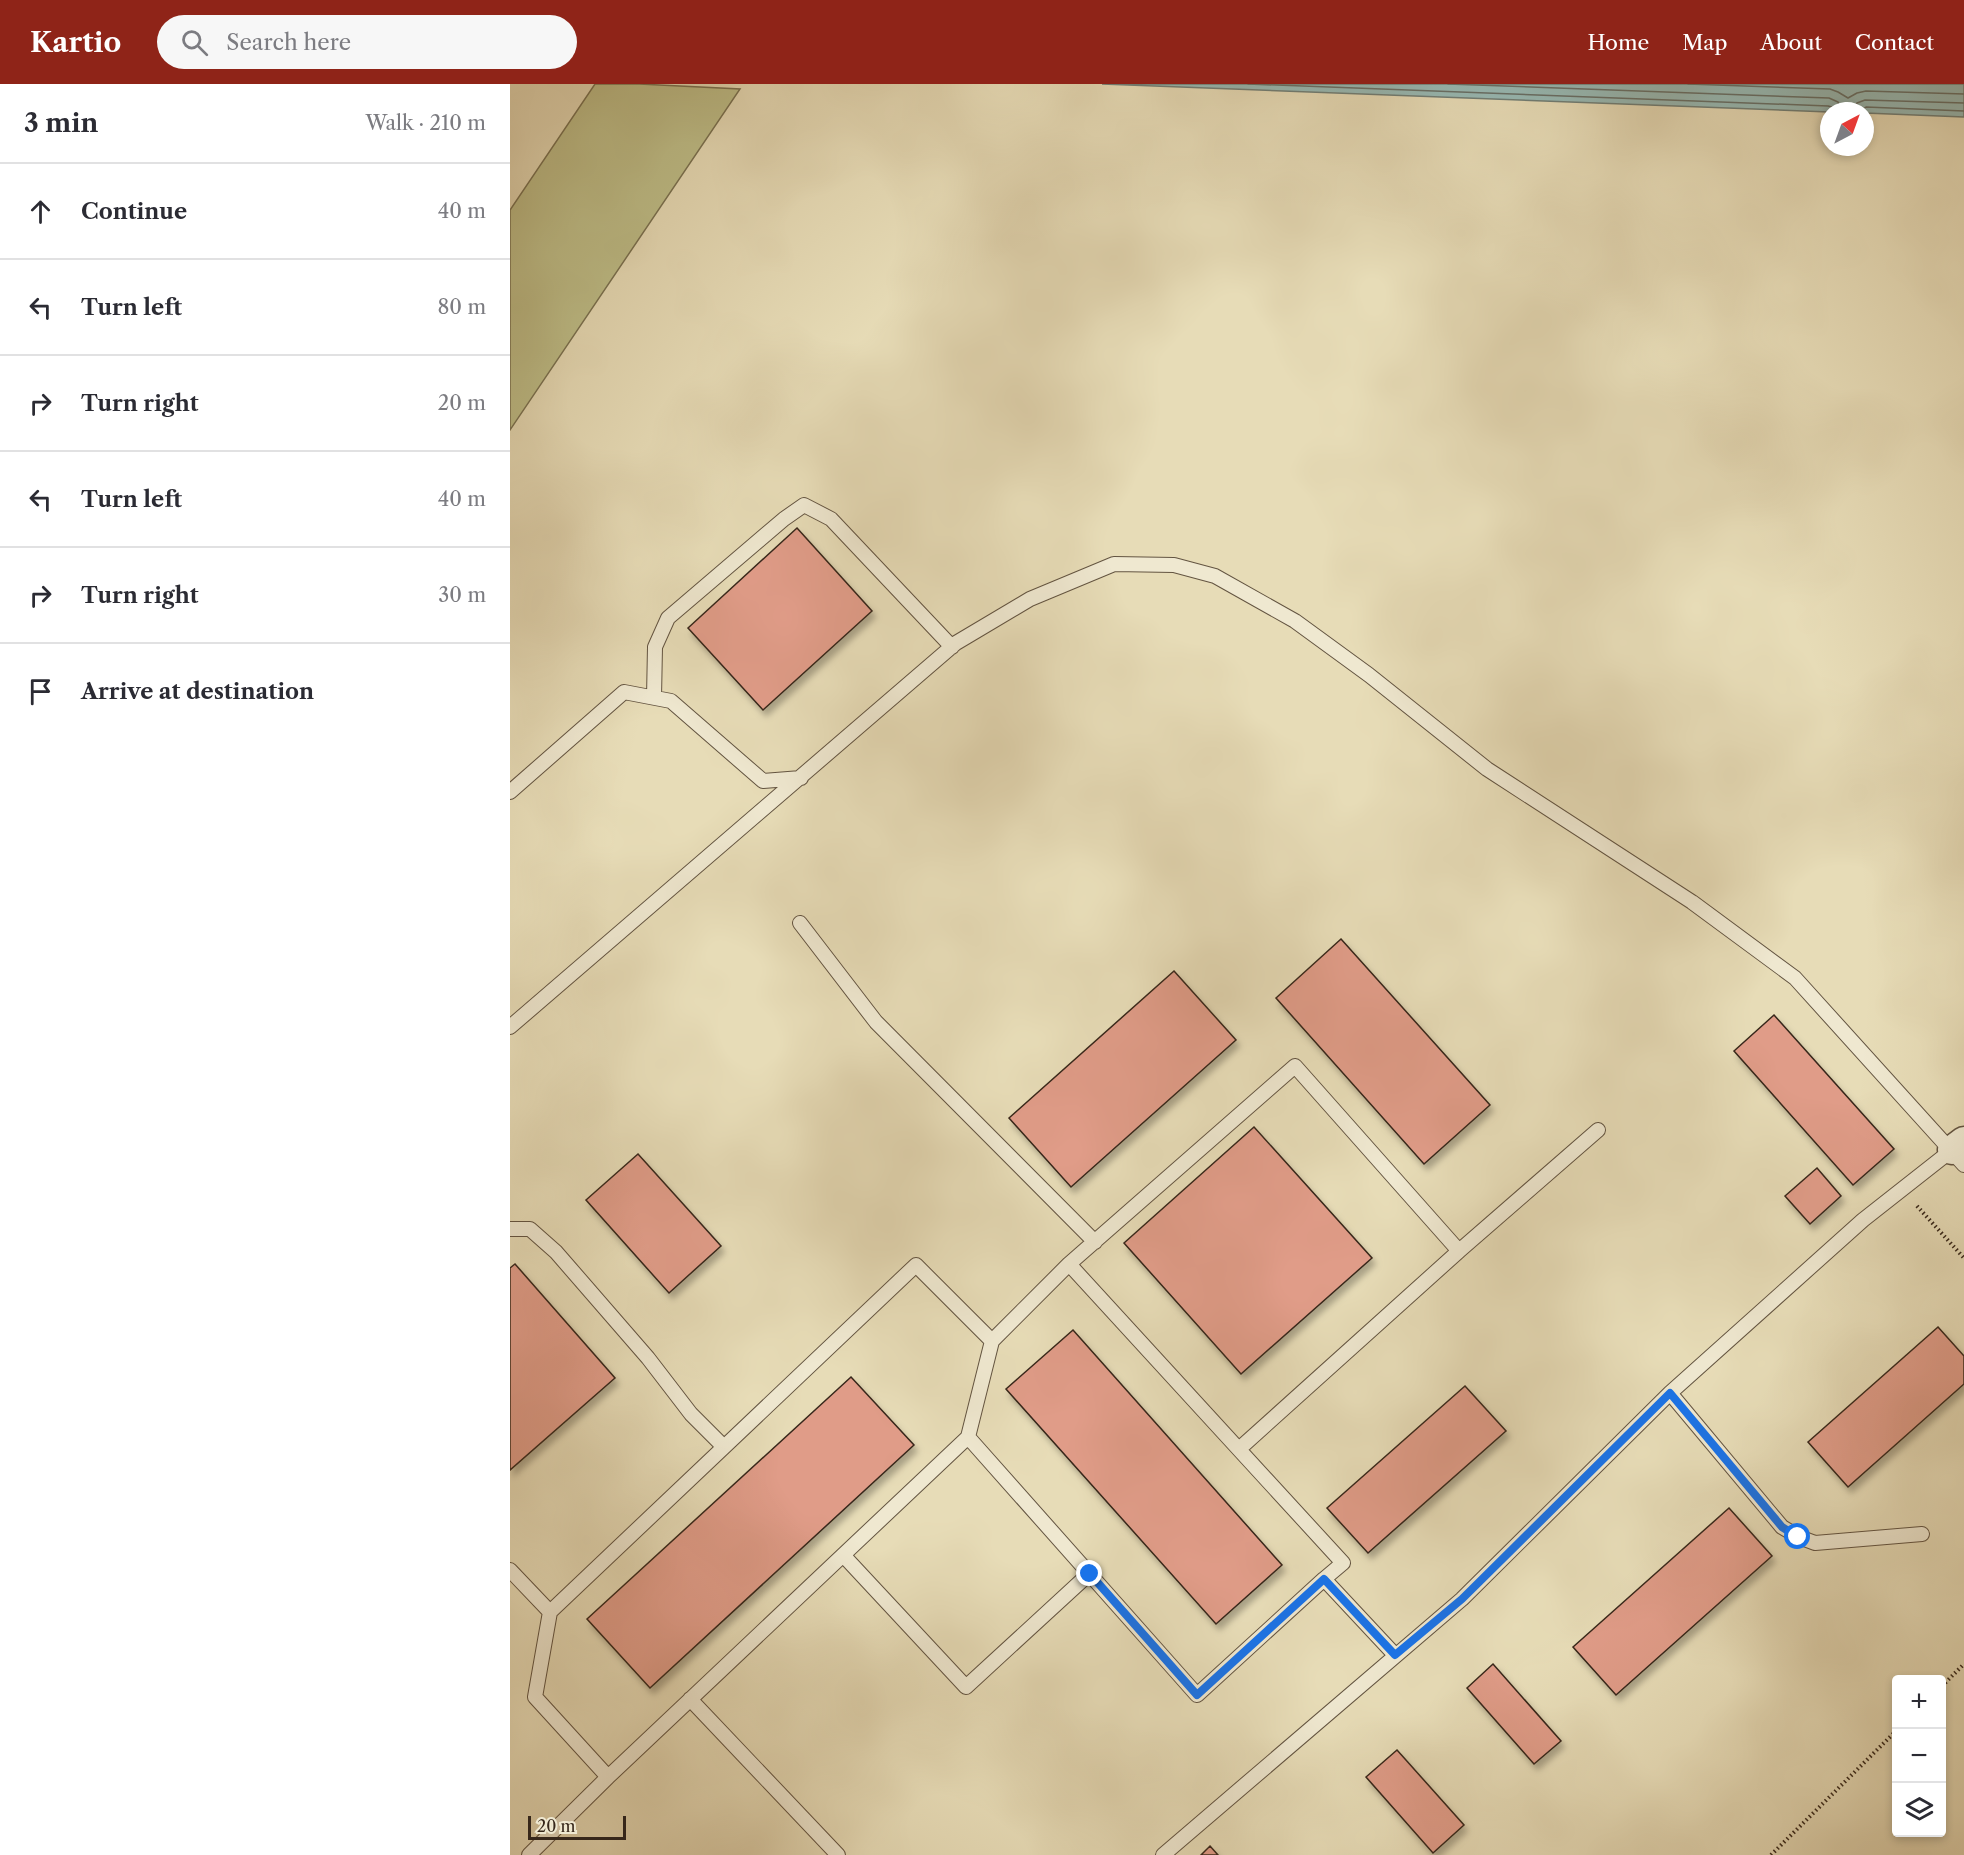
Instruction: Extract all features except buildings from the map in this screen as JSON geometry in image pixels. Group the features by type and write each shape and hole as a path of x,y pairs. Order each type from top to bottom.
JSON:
{"lane":[{"path":"654,697 656,647 668,618 784,519 804,505 831,519 952,646"},
{"path":"510,1027 952,646 1030,599 1114,564 1174,565 1215,576 1295,621 1369,675 1487,769 1692,902 1795,978 1960,1152 1903,1189 1863,1220 1670,1393 1462,1599 1163,1855"},
{"path":"510,792 624,692 671,700 763,781 801,778"},
{"path":"800,923 876,1022 1095,1242"},
{"path":"529,1855 690,1699 968,1437 992,1341 1069,1264 1295,1066 1459,1251"},
{"path":"1239,1449 1459,1251 1598,1130"},
{"path":"510,1229 530,1229 556,1252 648,1358 691,1414 724,1447"},
{"path":"968,1437 1197,1695 1343,1563 1069,1264"},
{"path":"608,1778 535,1697 550,1612 916,1265 992,1341"},
{"path":"1670,1393 1782,1527 1798,1537 1815,1543 1922,1534"},
{"path":"843,1555 966,1687 1090,1574"},
{"path":"510,1570 550,1612"},
{"path":"1324,1579 1395,1655"},
{"path":"690,1699 838,1855"}],"path":[{"path":"1903,1189 1964,1258"},
{"path":"1946,1681 1964,1664"},
{"path":"1771,1855 1892,1735"}],"green space":[{"path":"595,84 740,89 510,430 510,210"}],"water":[{"path":"1102,84 1964,84 1964,117 1874,113 1874,102 1820,102 1820,112"}],"route":[{"path":"1090,1574 1197,1695 1324,1579 1395,1655 1462,1599 1670,1393 1782,1527 1798,1537"}]}
